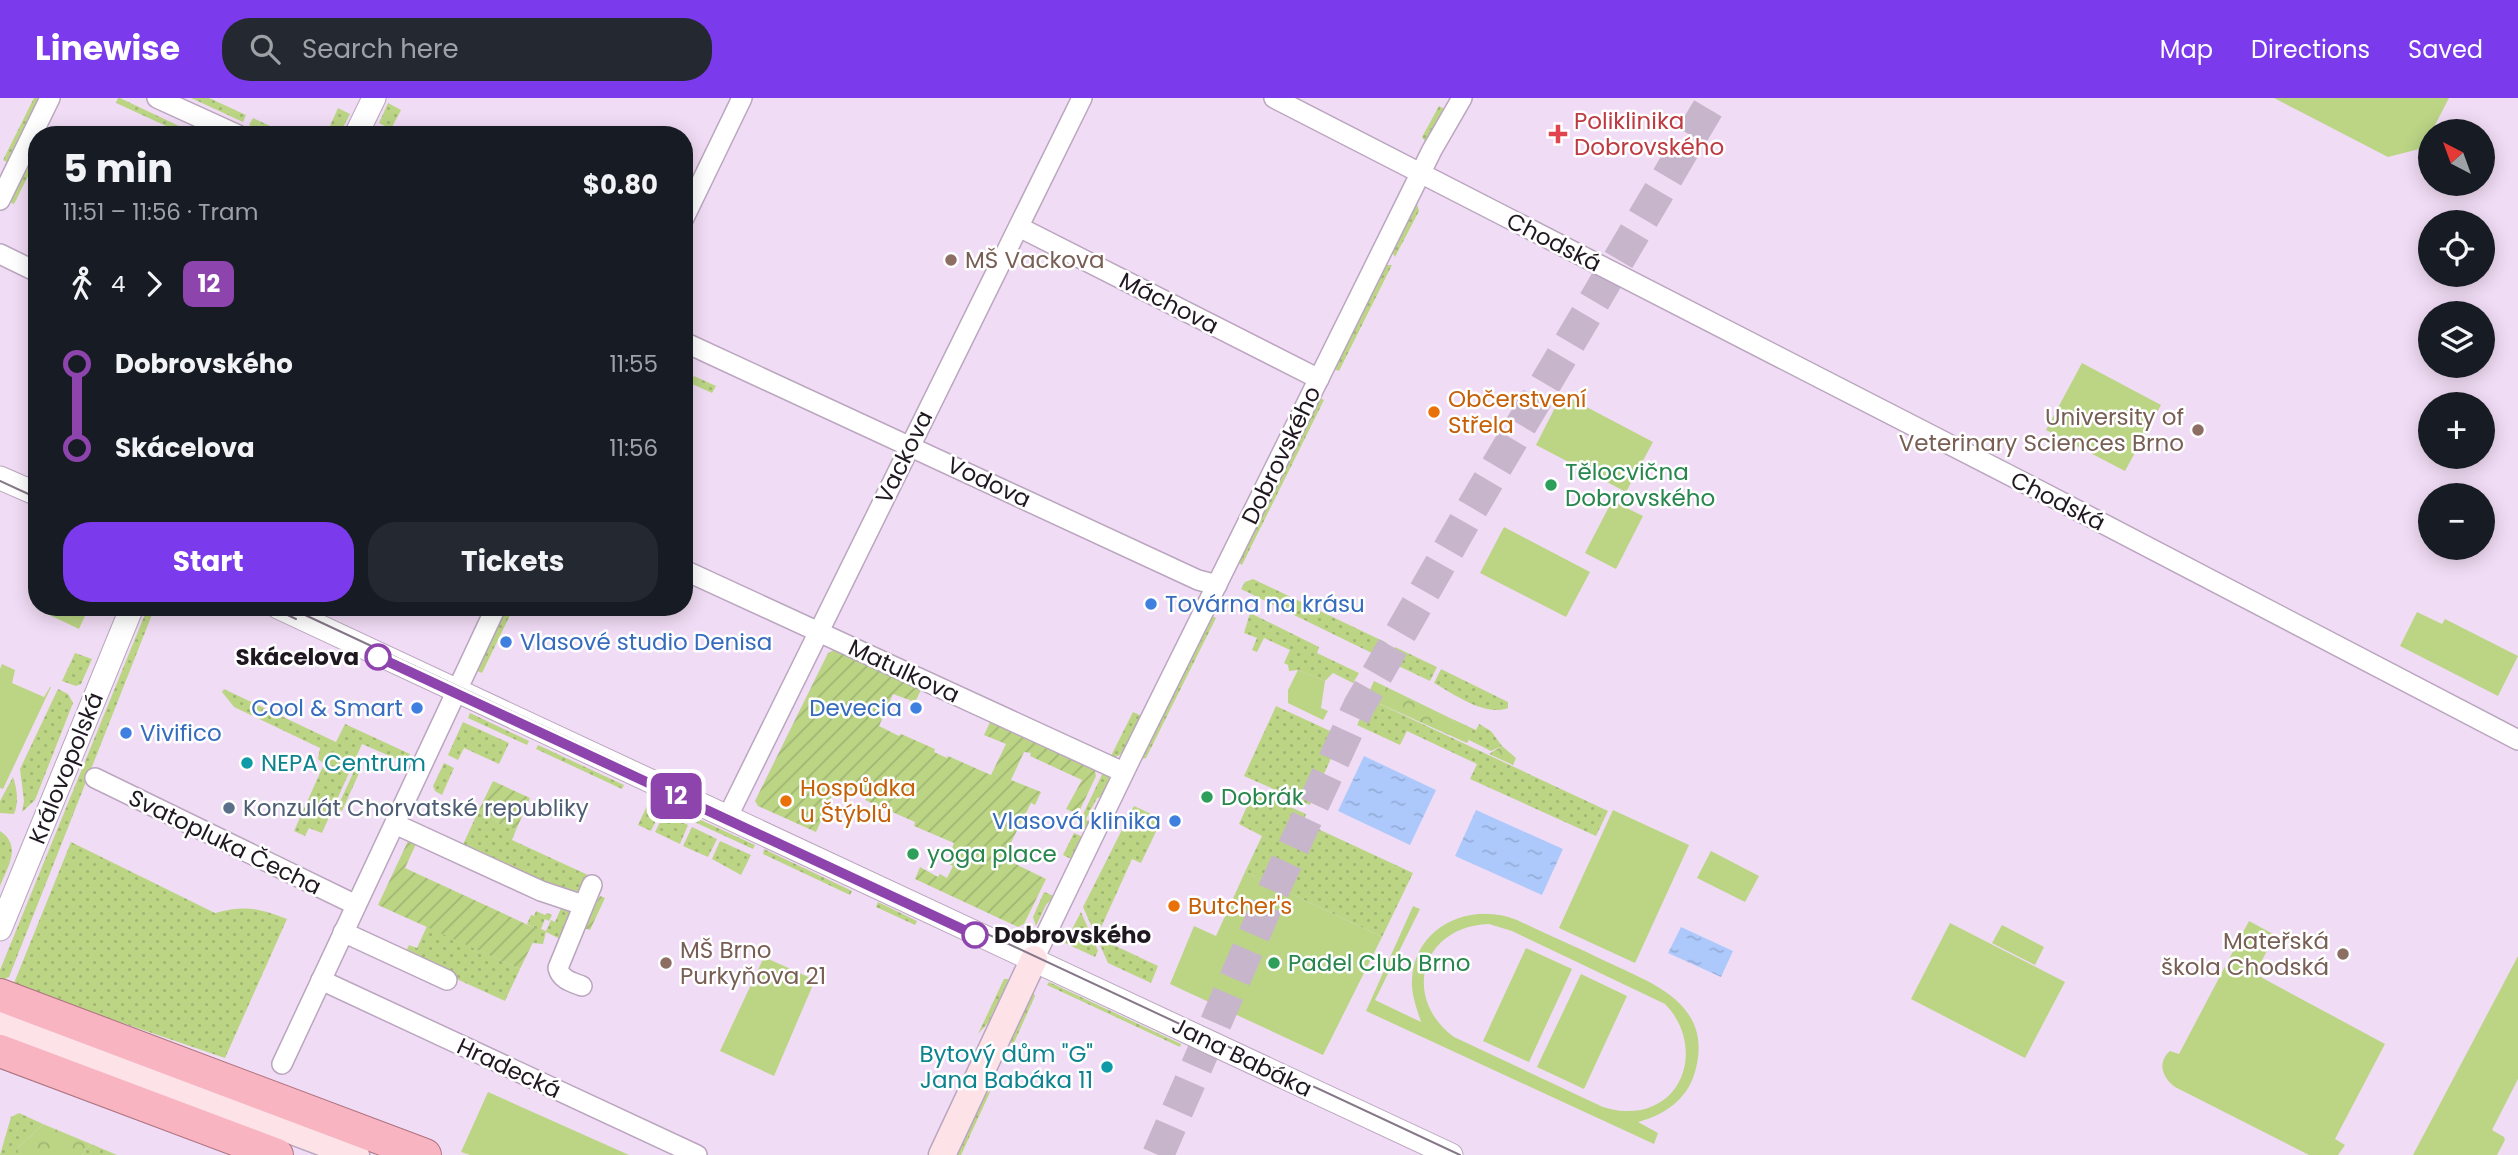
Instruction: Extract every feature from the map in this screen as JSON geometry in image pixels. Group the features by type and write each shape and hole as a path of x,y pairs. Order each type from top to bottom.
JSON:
{"highway":[{"path":"0,995 425,1155"},
{"path":"11,1055 277,1155"}],"main road":[{"name":"Dobrovského","path":"942,1155 1034,959"},
{"path":"0,1021 356,1155"}],"street":[{"path":"36,126 50,98"},
{"path":"158,98 219,126"},
{"path":"360,126 374,98"},
{"path":"693,199 742,98"},
{"name":"Vackova","path":"728,816 1082,98"},
{"name":"Dobrovského","path":"1034,959 1432,150 1462,98"},
{"name":"Chodská","path":"1280,99 2518,740"},
{"path":"0,200 28,143"},
{"name":"Máchova","path":"1019,227 1319,379"},
{"path":"0,254 28,268"},
{"name":"Vodova","path":"693,345 1198,580 1217,585"},
{"path":"0,478 28,490"},
{"name":"Matulkova","path":"693,574 1124,772"},
{"name":"Královopolská","path":"0,929 128,616"},
{"name":"Jana Babáka","path":"297,616 1451,1155"},
{"path":"282,1064 492,616"},
{"name":"Svatopluka Čecha","path":"95,778 356,905"},
{"path":"395,824 541,891 583,905"},
{"path":"582,986 565,979 559,974 558,968 592,885"},
{"path":"343,932 447,980"},
{"name":"Hradecká","path":"321,980 697,1155"}],"green space":[{"path":"34,98 42,98 10,164 3,160"},
{"path":"120,98 179,126 166,126 116,103"},
{"path":"191,98 209,98 246,115 243,122"},
{"path":"2274,98 2449,98 2438,119 2418,119 2418,149 2388,157"},
{"path":"388,103 401,110 393,126 379,123"},
{"path":"1439,106 1446,110 1427,144 1422,137"},
{"path":"338,108 350,114 344,126 330,126"},
{"path":"253,118 270,126 252,126 249,125"},
{"path":"27,165 28,176 14,204 9,202"},
{"path":"1417,204 1419,211 1395,257 1392,252"},
{"path":"1387,265 1392,265 1339,371 1334,369"},
{"path":"2082,363 2161,405 2125,471 2046,430"},
{"path":"693,378 716,386 712,393 693,384"},
{"path":"1562,394 1653,442 1626,492 1536,445"},
{"path":"1319,397 1324,400 1242,565 1237,562"},
{"path":"1612,501 1643,516 1616,569 1585,553"},
{"path":"1504,527 1590,572 1566,617 1480,573"},
{"path":"1253,579 1387,643 1380,657 1241,589 1245,582"},
{"path":"2417,612 2442,624 2445,619 2518,656 2498,696 2400,646"},
{"path":"1250,613 1319,647 1317,653 1359,673 1353,683 1333,673 1325,681 1298,670 1289,671 1288,665 1284,663 1290,650 1264,638 1257,652 1252,650 1257,638 1244,633"},
{"path":"1210,615 1216,618 1146,758 1142,759"},
{"path":"52,616 85,616 79,629"},
{"path":"144,616 151,616 9,977 0,981 0,970"},
{"path":"501,616 510,616 482,673 475,670"},
{"path":"1395,647 1437,667 1430,681 1388,661"},
{"path":"834,650 921,690 915,702 893,694 879,726 899,736 901,734 935,749 934,752 947,758 948,756 991,775 1006,744 984,735 990,722 1095,771 1096,776 1078,814 1066,809 1082,780 1030,756 1031,753 1024,752 1011,780 1041,792 1035,805 1031,803 1003,858 1046,879 1024,924 1018,927 915,879 920,867 938,877 940,874 947,878 953,866 947,863 954,843 914,826 915,822 865,800 867,797 837,784 816,832 758,806 755,801 828,653"},
{"path":"75,653 92,659 81,684 76,686 62,681"},
{"path":"2,664 15,670 12,683 44,697 51,687 3,789 0,788"},
{"path":"1441,669 1508,702 1508,708 1499,710 1480,707 1451,693 1434,683"},
{"path":"1298,670 1325,681 1321,708 1328,711 1323,720 1288,703 1288,690"},
{"path":"1374,681 1448,717 1471,736 1467,743 1369,699 1367,696"},
{"path":"58,689 68,694 73,703 35,800 22,812 24,801 20,769"},
{"path":"224,689 336,742 345,724 410,754 406,763 362,744 322,833 309,828 305,836 294,831 324,764 318,759 320,748 234,707 222,692"},
{"path":"1369,699 1608,811 1596,836 1470,779 1477,764 1407,731 1400,745 1357,725"},
{"path":"1276,706 1341,736 1310,805 1244,776"},
{"path":"1133,712 1142,716 1134,735 1122,753 1110,758"},
{"path":"470,713 529,741 527,745 468,718"},
{"path":"1448,717 1476,730 1479,724 1491,731 1502,746 1491,751 1469,740 1470,736"},
{"path":"463,722 509,743 499,764 464,748 458,760 448,755"},
{"path":"538,745 624,785 622,789 536,749"},
{"path":"1502,746 1516,758 1513,765 1489,754"},
{"path":"444,763 454,768 442,795 435,791 433,786"},
{"path":"1106,766 1110,782 1103,797 1097,798 1086,819 1090,824 1087,831 1077,827"},
{"path":"355,769 360,771 342,811 337,808"},
{"path":"13,777 17,796 14,814 0,813 0,801"},
{"path":"493,781 530,798 516,830 478,812"},
{"path":"1254,791 1306,814 1303,822 1413,873 1382,937 1245,872 1262,836 1239,824"},
{"path":"651,797 755,845 753,849 649,801"},
{"path":"647,806 660,812 651,831 638,825"},
{"path":"1134,806 1162,819 1141,863 1132,859 1099,932 1101,939 1158,966 1151,983 1108,963 1083,907"},
{"path":"1613,810 1689,845 1635,963 1559,928"},
{"path":"478,812 516,830 512,840 588,875 576,896 460,851"},
{"path":"664,814 688,825 680,844 655,832"},
{"path":"692,827 717,839 708,857 683,846"},
{"path":"0,831 7,837 12,850 0,886"},
{"path":"1074,833 1083,837 1073,860 1063,855"},
{"path":"408,841 416,844 405,868 539,930 520,969 378,905"},
{"path":"720,841 751,855 741,875 712,859"},
{"path":"71,842 215,913 252,909 287,919 225,1058 38,994 14,983"},
{"path":"764,849 852,891 850,895 763,854"},
{"path":"1711,851 1759,876 1745,902 1697,878"},
{"name":"Padel Club Brno","path":"1245,872 1382,937 1323,1055 1170,984 1194,926 1216,936"},
{"path":"1044,892 1054,896 1046,905 1036,926 1033,917"},
{"path":"600,896 605,898 590,930 584,928"},
{"path":"878,902 917,921 915,925 876,907"},
{"path":"562,906 568,908 571,913 555,954 560,939 546,932 543,944 532,943 538,930 527,924 536,911 545,915 547,913 552,915 549,921 545,919 541,929 546,931 551,920 555,922"},
{"path":"1413,906 1420,909 1375,1000 1421,1022 1413,996 1412,980 1415,961 1423,945 1434,932 1464,916 1499,915 1517,920 1660,988 1688,1013 1696,1029 1699,1049 1695,1072 1686,1091 1673,1105 1638,1122 1658,1133 1654,1144 1366,1011","holes":["1489,924 1512,931 1665,1004 1677,1020 1684,1038 1686,1056 1675,1089 1662,1101 1646,1109 1625,1111 1603,1107 1454,1037 1437,1021 1428,1003 1424,985 1426,967 1434,950 1447,937 1466,928"]},
{"path":"1081,912 1098,951 1095,957 1065,943"},
{"path":"2249,921 2275,935 2255,974 2385,1044 2335,1139 2345,1145 2338,1155 2309,1155 2175,1087 2164,1075 2163,1060 2170,1051 2179,1054"},
{"path":"1950,923 2065,982 2025,1058 1911,999"},
{"path":"2002,925 2044,947 2035,965 1992,943"},
{"path":"427,926 520,969 505,1001 404,955 409,945 417,948"},
{"path":"1526,948 1572,969 1529,1062 1483,1041"},
{"path":"2518,956 2518,1079 2492,1130 2505,1140 2497,1155 2413,1155"},
{"path":"764,957 815,980 774,1076 720,1051"},
{"path":"1581,974 1627,996 1584,1089 1537,1067"},
{"path":"1004,979 1009,979 988,1023 978,1034"},
{"path":"1049,982 1181,1044 1180,1047 1047,985"},
{"path":"1032,990 1035,996 1013,1045 1008,1039"},
{"path":"991,1090 961,1155 957,1155 984,1096"},
{"path":"488,1092 629,1155 470,1155 461,1152"},
{"path":"19,1113 43,1124 18,1148 18,1155 0,1155 11,1117"},
{"path":"43,1124 91,1144 82,1155 18,1155 18,1148"},
{"path":"91,1144 117,1155 82,1155"}],"water":[{"path":"1364,756 1436,790 1410,845 1338,811"},
{"path":"1476,810 1563,849 1542,895 1455,856"},
{"path":"1681,927 1733,951 1721,977 1668,953"}],"tunnel":[{"path":"1158,1155 1275,887 1359,706 1471,510 1714,98"}],"tram line":[{"path":"0,481 28,494"},
{"path":"290,616 296,619"},
{"path":"307,616 1460,1155"},
{"name":"12","path":"378,657 975,935"}],"place":[{"name":"Poliklinika Dobrovského","path":"1558,134"},
{"name":"MŠ Vackova","path":"951,260"},
{"name":"Občerstvení Střela","path":"1434,412"},
{"name":"University of Veterinary Sciences Brno","path":"2198,430"},
{"name":"Tělocvična Dobrovského","path":"1551,485"},
{"name":"Továrna na krásu","path":"1151,604"},
{"name":"Vlasové studio Denisa","path":"506,642"},
{"name":"Skácelova","path":"378,657"},
{"name":"Cool & Smart","path":"417,708"},
{"name":"Devecia","path":"916,708"},
{"name":"Vivifico","path":"126,733"},
{"name":"NEPA Centrum","path":"247,763"},
{"name":"Dobrák","path":"1207,797"},
{"name":"Hospůdka u Štýblů","path":"786,801"},
{"name":"Konzulát Chorvatské republiky","path":"229,808"},
{"name":"Vlasová klinika","path":"1175,821"},
{"name":"yoga place","path":"913,854"},
{"name":"Butcher's","path":"1174,906"},
{"name":"Dobrovského","path":"975,935"},
{"name":"Mateřská škola Chodská","path":"2343,954"},
{"name":"MŠ Brno Purkyňova 21","path":"666,963"},
{"name":"Padel Club Brno","path":"1274,963"},
{"name":"Bytový dům \"G\" Jana Babáka 11","path":"1107,1067"}]}
